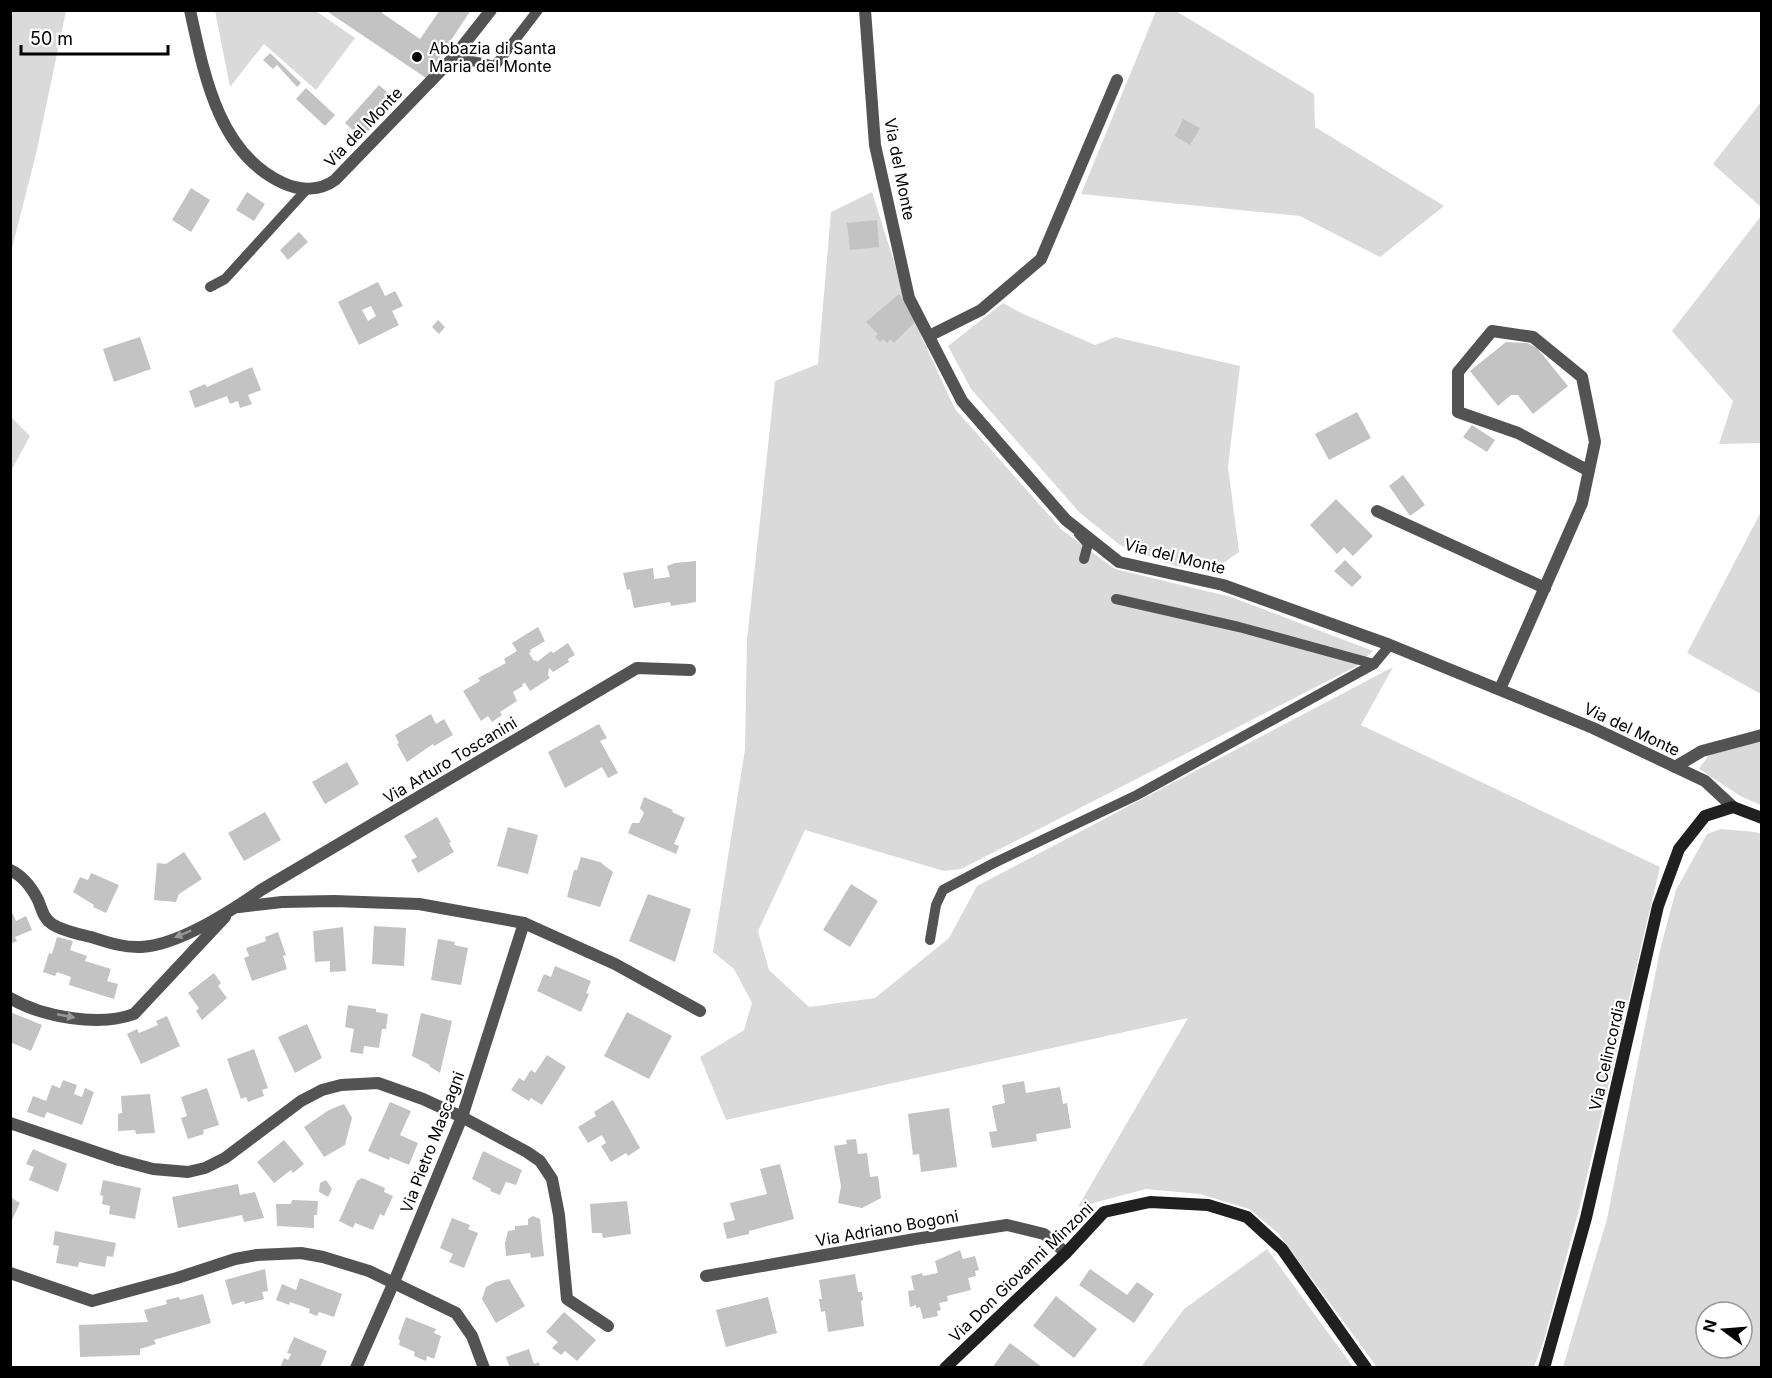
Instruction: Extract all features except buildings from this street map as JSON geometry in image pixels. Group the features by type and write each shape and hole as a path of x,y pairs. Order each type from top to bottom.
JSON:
{"street":[{"path":"190,10 216,105 235,144 253,164 271,178 290,186 307,189"},
{"name":"Via del Monte","path":"307,189 327,186 335,180 454,57 491,10"},
{"name":"Via del Monte","path":"865,10 875,145 909,298 962,401 1066,520 1119,562 1223,585 1390,645 1593,728 1705,781 1734,807"},
{"path":"929,336 981,310 1041,259 1117,80"},
{"path":"1500,689 1582,503 1589,471 1595,442 1582,377 1533,337 1492,331 1458,372 1458,412 1518,433 1589,471"},
{"path":"1377,511 1545,588"},
{"name":"Via Arturo Toscanini","path":"235,908 261,890 638,668 690,670"},
{"path":"1675,767 1702,750 1761,735"},
{"path":"1734,807 1761,818"},
{"name":"Via Celincordia","path":"1544,1368 1589,1207 1658,906 1679,849 1705,816 1734,807"},
{"path":"10,870 27,884 37,898 45,917 51,923 72,932 125,946 141,947 159,944 235,908 282,902 420,904 524,923 615,964 700,1011"},
{"path":"10,998 44,1012 80,1019 123,1018 134,1014 235,908"},
{"name":"Via Pietro Mascagni","path":"356,1368 462,1117 524,923"},
{"path":"10,1123 130,1163 153,1169 188,1172 205,1168 225,1158 301,1101 322,1090 342,1085 378,1083 423,1099 462,1117 540,1161 552,1179 559,1215 567,1299 608,1326"},
{"name":"Via Don Giovanni Minzoni","path":"945,1368 1066,1253 1104,1212 1150,1202 1208,1205 1247,1217 1282,1249 1366,1368"},
{"name":"Via Adriano Bogoni","path":"706,1276 1007,1225 1044,1234 1066,1253"},
{"path":"10,1273 92,1301 177,1278 235,1259 276,1252 301,1253 342,1262 394,1282 456,1313 472,1336 484,1368"}],"lane":[{"path":"454,57 495,66 537,10"},
{"path":"210,287 225,279 307,189"},
{"path":"1066,520 1088,544 1084,559"},
{"path":"1116,599 1239,627 1374,664"},
{"path":"930,940 936,906 943,890 994,863 1137,795 1374,664 1390,645"}],"shaded area":[{"path":"11,10 66,11 36,154 11,252"},
{"path":"1174,10 1314,94 1315,127 1444,206 1380,257 1300,216 1081,194 1156,11"},
{"path":"215,11 316,11 355,38 316,90 264,44 230,87"},
{"path":"1761,102 1761,207 1713,164"},
{"path":"872,192 896,268 922,338 955,409 1062,530 1115,569 1231,597 1373,651 1355,667 961,869 944,871 805,830 758,931 769,970 809,1007 875,998 949,938 977,886 1393,667 1361,725 1660,867 1579,1210 1544,1340 1534,1367 1377,1367 1278,1233 1249,1209 1200,1194 1146,1189 1078,1207 1188,1018 726,1120 700,1057 744,1030 752,1003 734,969 713,952 745,749 747,640 775,381 818,364 831,212"},
{"path":"1761,216 1761,443 1719,444 1733,401 1672,331"},
{"path":"1003,303 1095,345 1115,337 1240,366 1228,467 1239,552 1212,571 1175,566 1120,545 1080,513 971,389 948,346"},
{"path":"11,417 30,436 11,471"},
{"path":"1761,512 1761,694 1687,653"},
{"path":"1761,741 1761,805 1742,797 1699,769 1709,755"},
{"path":"1721,829 1761,834 1761,1367 1563,1367 1607,1219 1660,950 1676,890 1707,834"},
{"path":"1267,1249 1353,1367 1141,1367 1184,1309"}],"place":[{"name":"Abbazia di Santa Maria del Monte","path":"417,57"}]}
